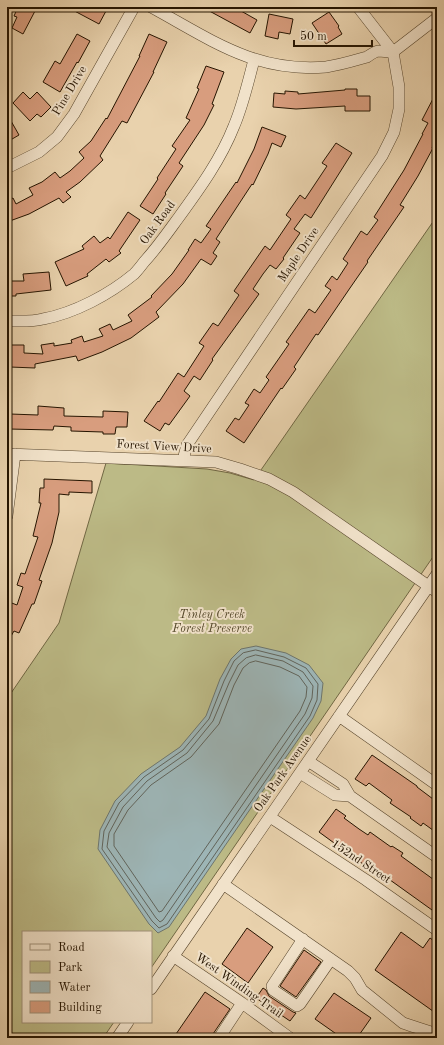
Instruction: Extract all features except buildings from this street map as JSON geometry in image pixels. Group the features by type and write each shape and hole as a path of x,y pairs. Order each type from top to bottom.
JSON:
{"street":[{"name":"Pine Drive","path":"7,168 39,152 57,137 74,114 134,7"},
{"path":"151,7 231,51 254,60 280,66 302,67 326,67 346,64 369,56 378,51 393,52 437,18"},
{"path":"358,7 393,52"},
{"name":"Maple Drive","path":"183,460 187,445 382,156 394,132 399,109 399,87 393,52"},
{"name":"Oak Road","path":"7,321 43,320 65,313 110,292 135,273 154,252 207,177 234,126 242,105 254,60"},
{"path":"7,516 11,454"},
{"name":"Forest View Drive","path":"11,454 216,462 240,469 269,479 293,492 433,589"},
{"name":"Oak Park Avenue","path":"152,988 339,716 433,589 437,574"},
{"path":"339,716 437,785"},
{"path":"308,761 343,784 350,796 437,857"},
{"path":"300,773 335,795 350,796"},
{"name":"152nd Street","path":"270,817 366,880 437,930"},
{"path":"223,884 352,974 362,990 403,1023 437,1034"},
{"path":"303,939 272,986 273,990 297,1006 300,1004 331,959"},
{"name":"West Winding Trail","path":"173,956 290,1038"},
{"path":"219,1038 242,1004"},
{"path":"117,1038 127,1023"}],"green space":[{"name":"Tinley Creek Forest Preserve","path":"437,216 437,551 152,967 152,931 22,931 22,1023 113,1023 103,1038 7,1038 7,699 59,623 106,463 207,469 230,473 254,480"}],"water":[{"path":"256,646 286,653 309,665 323,683 321,701 313,718 169,927 158,933 149,924 98,849 100,830 115,801 141,774 180,747 206,716 220,679 231,659 241,649"}]}
